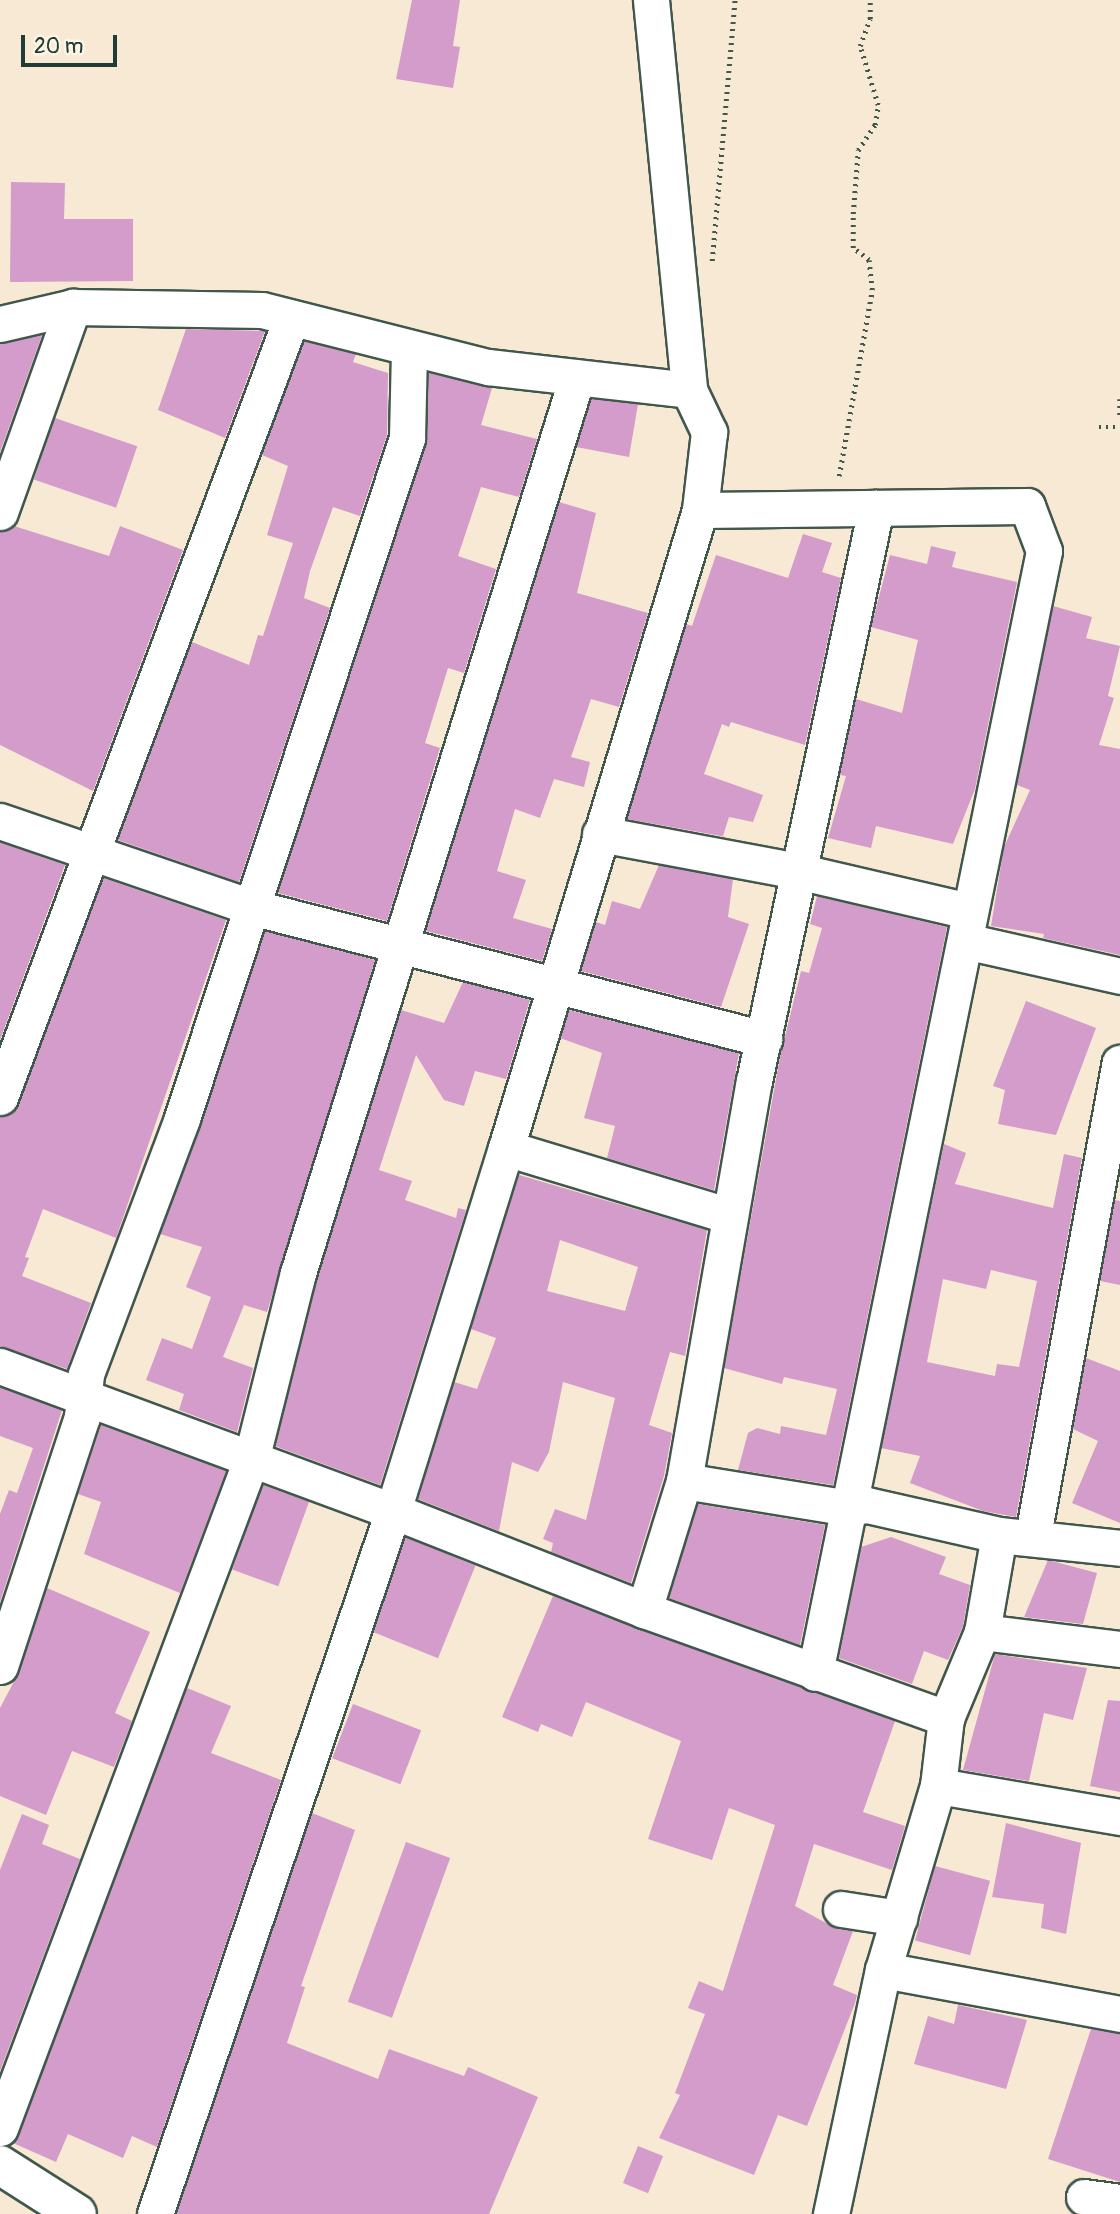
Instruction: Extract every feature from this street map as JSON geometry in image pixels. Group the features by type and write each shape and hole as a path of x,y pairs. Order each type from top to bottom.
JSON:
{"main road":[{"path":"21,2188 77,2214"}],"street":[{"path":"155,2214 393,1511 700,510 709,432 689,390 651,0"},
{"path":"0,324 73,307 262,310 410,351 488,367 689,390"},
{"path":"0,512 73,307"},
{"path":"0,1097 291,319"},
{"path":"0,1666 82,1417 86,1374 182,1118 407,438 410,351"},
{"path":"0,2128 251,1460 298,1273 577,377"},
{"path":"700,510 1027,506 1044,551 815,1673"},
{"path":"644,1610 684,1481 764,1039 797,872 876,509"},
{"path":"0,821 251,907 764,1039"},
{"path":"600,834 797,872 1120,976"},
{"path":"831,2214 883,1970 938,1786 946,1718 982,1632 1016,1535 1120,1063"},
{"path":"506,1149 730,1216"},
{"path":"0,1366 393,1511 644,1610 946,1718"},
{"path":"684,1481 848,1508 867,1505 1016,1535 1120,1548"},
{"path":"982,1632 1120,1649"},
{"path":"938,1786 1120,1817"},
{"path":"841,1909 899,1918"},
{"path":"883,1970 1120,2014"},
{"path":"1084,2197 1120,2202"}],"path":[{"path":"711,274 735,0"},
{"path":"834,508 872,290 869,260 853,248 858,150 875,125 878,105 868,84 860,46 870,19 870,0"},
{"path":"1120,398 1120,416"},
{"path":"1099,427 1120,427"}],"building":[{"path":"412,0 460,0 453,46 460,47 453,88 396,79"},
{"path":"11,182 65,183 64,219 133,219 133,281 10,282"},
{"path":"186,329 265,331 225,438 158,410"},
{"path":"42,335 0,452 0,344"},
{"path":"304,341 356,354 353,362 388,373 387,435 360,516 333,507 310,571 304,598 330,608 239,882 118,840 192,642 249,665 258,635 263,636 293,543 267,535 288,466 262,455"},
{"path":"429,373 492,388 481,425 537,439 519,497 481,487 458,556 496,569 464,673 448,668 425,743 440,748 387,921 278,893 426,444"},
{"path":"591,399 638,404 629,457 576,447"},
{"path":"55,418 137,446 116,508 34,479"},
{"path":"559,502 596,513 577,593 648,613 619,707 591,699 571,757 590,762 584,787 554,779 540,818 515,809 497,871 526,880 513,918 552,929 542,961 426,931"},
{"path":"14,526 109,556 120,526 183,550 93,791 0,745 0,532"},
{"path":"803,534 832,543 822,572 841,578 805,745 731,722 729,727 722,724 704,774 763,795 753,822 729,817 723,836 727,837 627,819 686,624 692,626 716,555 788,578"},
{"path":"931,546 956,552 952,567 1017,582 975,789 953,844 876,826 871,848 828,838 846,776 840,775 856,699 902,713 918,640 871,627 890,555 927,564"},
{"path":"1053,606 1092,617 1086,638 1120,646 1108,696 1114,698 1099,745 1120,749 1120,955 1043,938 1044,934 991,926 1004,847 1030,790 1017,785"},
{"path":"0,842 65,865 0,1040"},
{"path":"659,865 733,879 728,917 749,924 721,1007 581,971 596,922 605,925 612,901 640,909"},
{"path":"103,878 226,920 116,1238 43,1209 25,1257 29,1258 22,1276 91,1303 67,1369 0,1346 0,1117 12,1113 19,1104"},
{"path":"817,896 947,927 833,1485 738,1470 748,1433 757,1428 780,1434 781,1426 826,1435 837,1389 784,1377 782,1384 724,1368 780,1057 801,971 809,973 822,928 810,924"},
{"path":"265,931 375,960 267,1312 244,1305 223,1357 253,1368 237,1432 179,1410 184,1394 146,1380 162,1338 192,1349 211,1297 186,1287 202,1247 160,1234"},
{"path":"463,982 530,1000 506,1079 475,1071 464,1106 444,1100 416,1055 379,1170 412,1181 405,1200 456,1218 458,1208 466,1210 380,1485 275,1446 317,1278 401,1010 444,1023"},
{"path":"1026,1001 1096,1028 1056,1135 998,1124 1005,1090 993,1086"},
{"path":"569,1010 739,1053 714,1190 607,1158 615,1126 584,1118 602,1053 560,1038"},
{"path":"944,1144 966,1153 955,1184 1053,1208 1064,1154 1082,1158 1016,1517 983,1511 910,1483 920,1456 881,1448","holes":["991,1270 1037,1281 1019,1367 997,1364 995,1376 927,1362 943,1279 986,1289"]},
{"path":"519,1175 707,1230 685,1356 670,1352 649,1425 672,1433 664,1476 631,1583 551,1552 553,1543 543,1539 555,1509 586,1520 615,1398 563,1382 549,1452 538,1472 512,1462 499,1531 418,1499 454,1382 477,1389 496,1338 471,1329","holes":["560,1240 638,1267 625,1311 547,1291"]},
{"path":"1115,1200 1120,1201 1120,1285 1100,1281"},
{"path":"1086,1358 1120,1371 1120,1523 1072,1503 1098,1441 1073,1429"},
{"path":"0,1387 62,1410 0,1602 0,1514 9,1490 17,1493 33,1448 0,1436"},
{"path":"101,1425 226,1471 180,1593 84,1554 101,1502 78,1494"},
{"path":"263,1485 309,1502 278,1586 232,1570"},
{"path":"698,1504 825,1525 800,1645 669,1598"},
{"path":"405,1537 475,1565 438,1658 368,1630"},
{"path":"891,1537 946,1557 939,1574 970,1585 963,1626 948,1660 924,1651 912,1684 839,1658 861,1547"},
{"path":"1048,1560 1097,1573 1083,1624 1024,1617"},
{"path":"47,1588 150,1632 115,1713 132,1721 114,1767 72,1751 46,1815 0,1796 0,1708 19,1672"},
{"path":"553,1596 895,1721 863,1812 905,1826 892,1870 814,1844 795,1906 837,1929 853,1931 833,1985 857,1995 855,2003 807,2126 778,2115 754,2175 659,2138 680,2095 675,2093 705,2014 688,2008 699,1981 723,1991 775,1825 729,1808 712,1860 648,1839 681,1741 586,1702 572,1737 541,1724 538,1732 502,1717"},
{"path":"995,1654 1087,1668 1073,1720 1044,1713 1029,1781 963,1770"},
{"path":"187,1688 231,1706 211,1753 281,1780 157,2147 132,2136 123,2158 68,2134 56,2162 13,2143"},
{"path":"1108,1700 1120,1701 1120,1792 1090,1786"},
{"path":"353,1704 421,1730 400,1784 332,1758"},
{"path":"312,1813 355,1830 301,1986 305,1987 287,2043 378,2079 389,2049 464,2076 468,2067 538,2097 489,2214 176,2214"},
{"path":"22,1814 49,1825 42,1844 80,1859 0,2071 0,1870"},
{"path":"1006,1823 1081,1843 1066,1934 1041,1928 1044,1904 992,1897"},
{"path":"406,1842 450,1858 392,2018 348,2002"},
{"path":"935,1866 990,1881 970,1955 915,1940"},
{"path":"958,2005 1027,2020 1006,2089 914,2064 928,2016 954,2024"},
{"path":"1091,2029 1120,2034 1120,2182 1048,2159"},
{"path":"638,2146 663,2156 648,2193 623,2183"}]}
